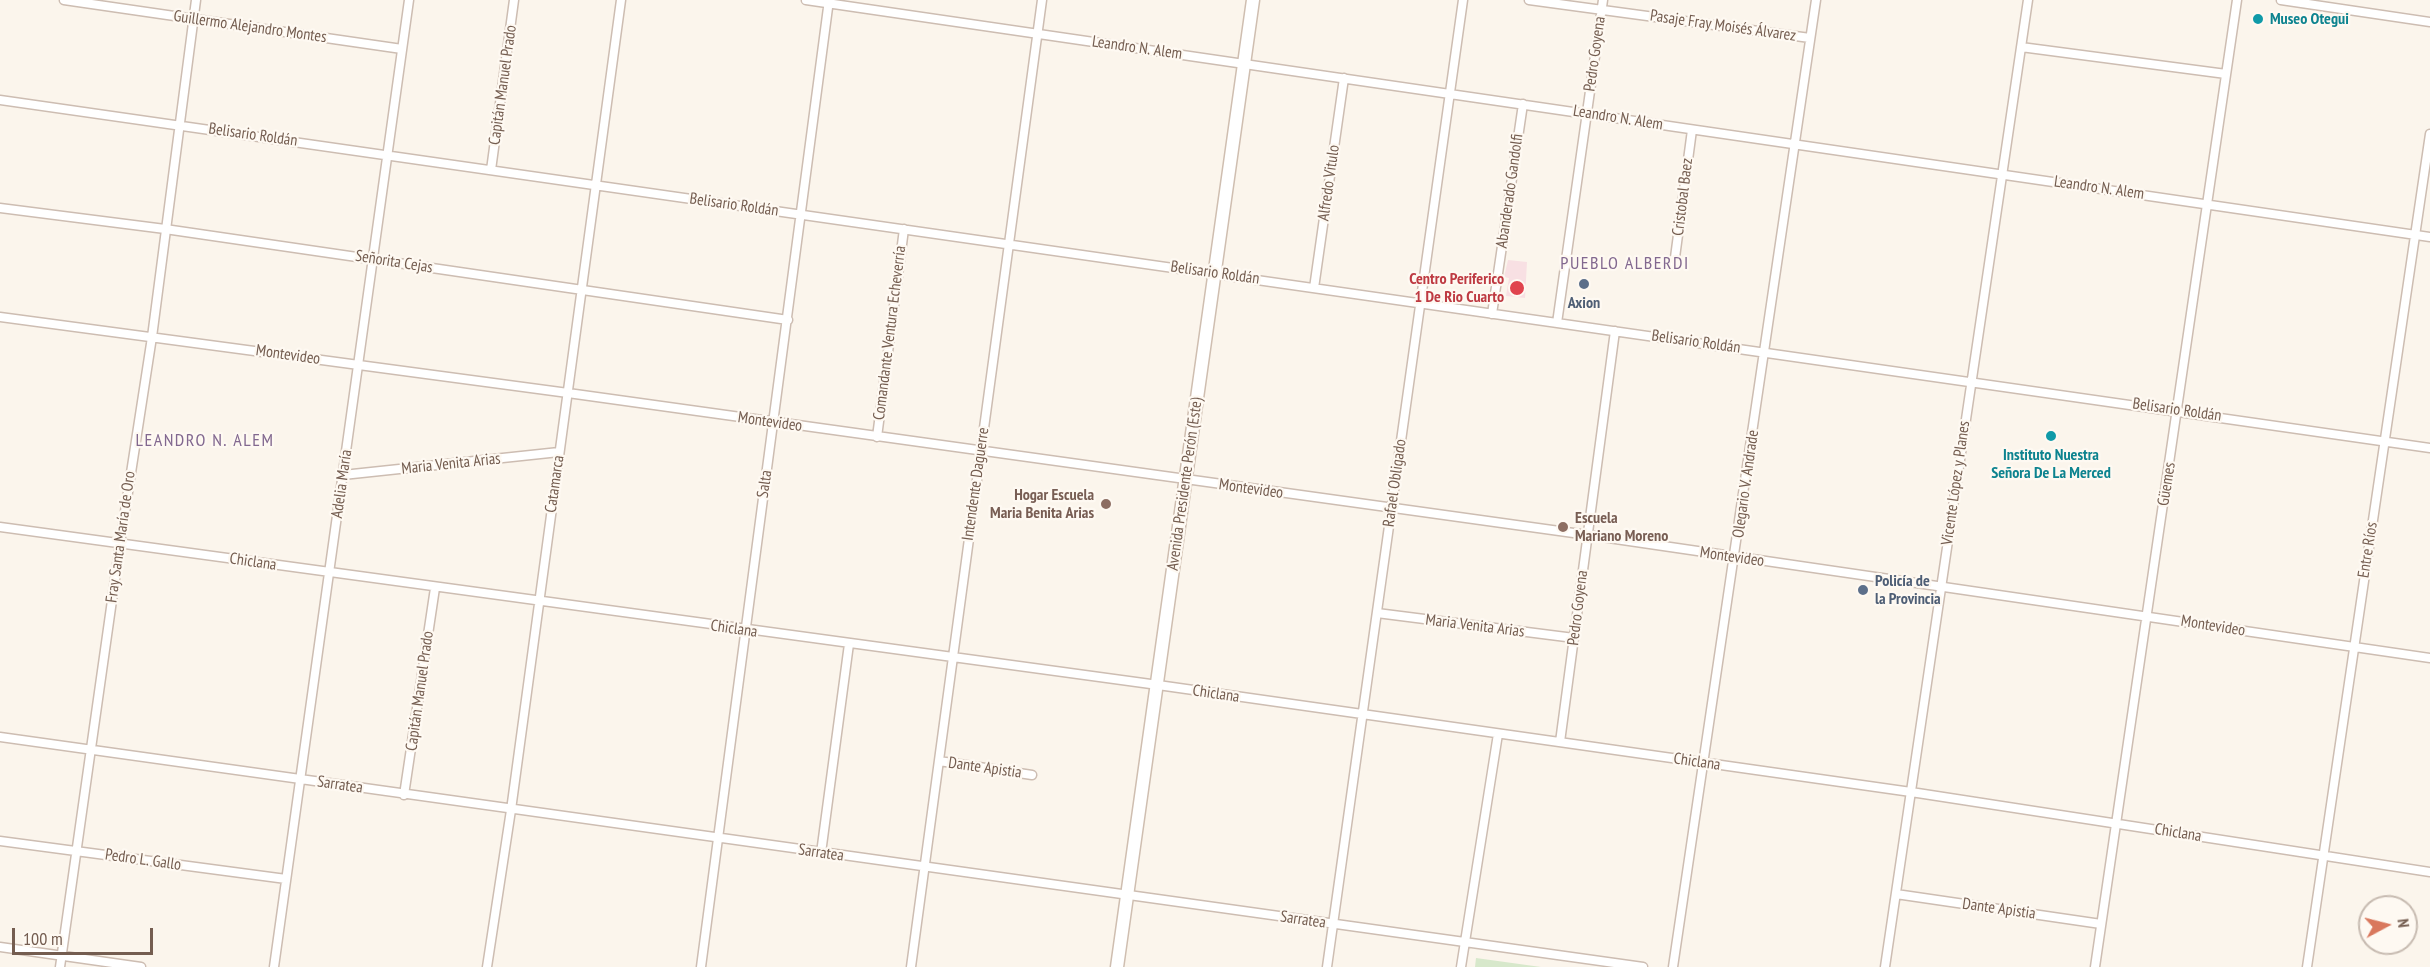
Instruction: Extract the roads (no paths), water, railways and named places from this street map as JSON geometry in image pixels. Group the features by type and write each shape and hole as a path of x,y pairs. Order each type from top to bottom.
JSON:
{"main road":[{"name":"Avenida Presidente Perón (Este)","path":"1117,967 1252,0"}],"street":[{"name":"Guillermo Alejandro Montes","path":"63,0 402,49"},
{"name":"Fray Santa María de Oro","path":"60,967 152,337 196,0"},
{"name":"Adelia María","path":"274,967 409,0"},
{"name":"Capitán Manuel Prado","path":"491,170 514,0"},
{"name":"Catamarca","path":"487,967 540,602 621,0"},
{"name":"Leandro N. Alem","path":"806,0 2430,237"},
{"name":"Intendente Daguerre","path":"911,967 1042,0"},
{"name":"Rafael Obligado","path":"1327,967 1463,0"},
{"name":"Pasaje Fray Moisés Álvarez","path":"1529,0 1810,38"},
{"name":"Pedro Goyena","path":"1557,323 1603,0"},
{"name":"Olegario V. Andrade","path":"1673,967 1816,0"},
{"name":"Vicente López y Planes","path":"1886,967 2028,0"},
{"name":"Güemes","path":"2095,967 2237,0"},
{"path":"2281,0 2430,22"},
{"name":"Salta","path":"701,967 716,838 788,320 829,2"},
{"path":"2021,46 2226,74"},
{"name":"Alfredo Vitulo","path":"1314,288 1344,78"},
{"name":"Belisario Roldán","path":"0,100 1213,272 1420,304 1971,380 2430,448"},
{"name":"Abanderado Gandolfi","path":"1492,314 1523,104"},
{"name":"Cristobal Baez","path":"1674,265 1692,129"},
{"name":"Entre Ríos","path":"2307,967 2430,134"},
{"name":"Señorita Cejas","path":"0,208 372,258 788,320"},
{"name":"Comandante Ventura Echeverría","path":"877,437 904,229"},
{"name":"Montevideo","path":"0,317 358,364 1588,535 2430,658"},
{"name":"Pedro Goyena","path":"1560,742 1614,331"},
{"name":"Maria Venita Arias","path":"343,475 559,452"},
{"name":"Chiclana","path":"0,527 1560,742 1911,792 2430,872"},
{"name":"Capitán Manuel Prado","path":"404,795 435,588"},
{"name":"Maria Venita Arias","path":"1377,613 1574,638"},
{"path":"821,853 849,644"},
{"path":"1461,967 1498,734"},
{"name":"Sarratea","path":"0,737 1642,967"},
{"name":"Dante Apistia","path":"939,761 1032,775"},
{"name":"Pedro L. Gallo","path":"0,841 286,879"},
{"name":"Dante Apistia","path":"1896,894 2101,924"},
{"path":"0,947 141,967"}],"place":[{"name":"Museo Otegui","path":"2258,19"},
{"name":"Axion","path":"1584,284"},
{"name":"Centro Periferico 1 De Rio Cuarto","path":"1517,288"},
{"name":"Instituto Nuestra Señora De La Merced","path":"2051,436"},
{"name":"Hogar Escuela Maria Benita Arias","path":"1106,504"},
{"name":"Escuela Mariano Moreno","path":"1563,527"},
{"name":"Policía de la Provincia","path":"1863,590"}],"district":[{"name":"PUEBLO ALBERDI","path":"1625,264"},
{"name":"LEANDRO N. ALEM","path":"205,441"}]}
